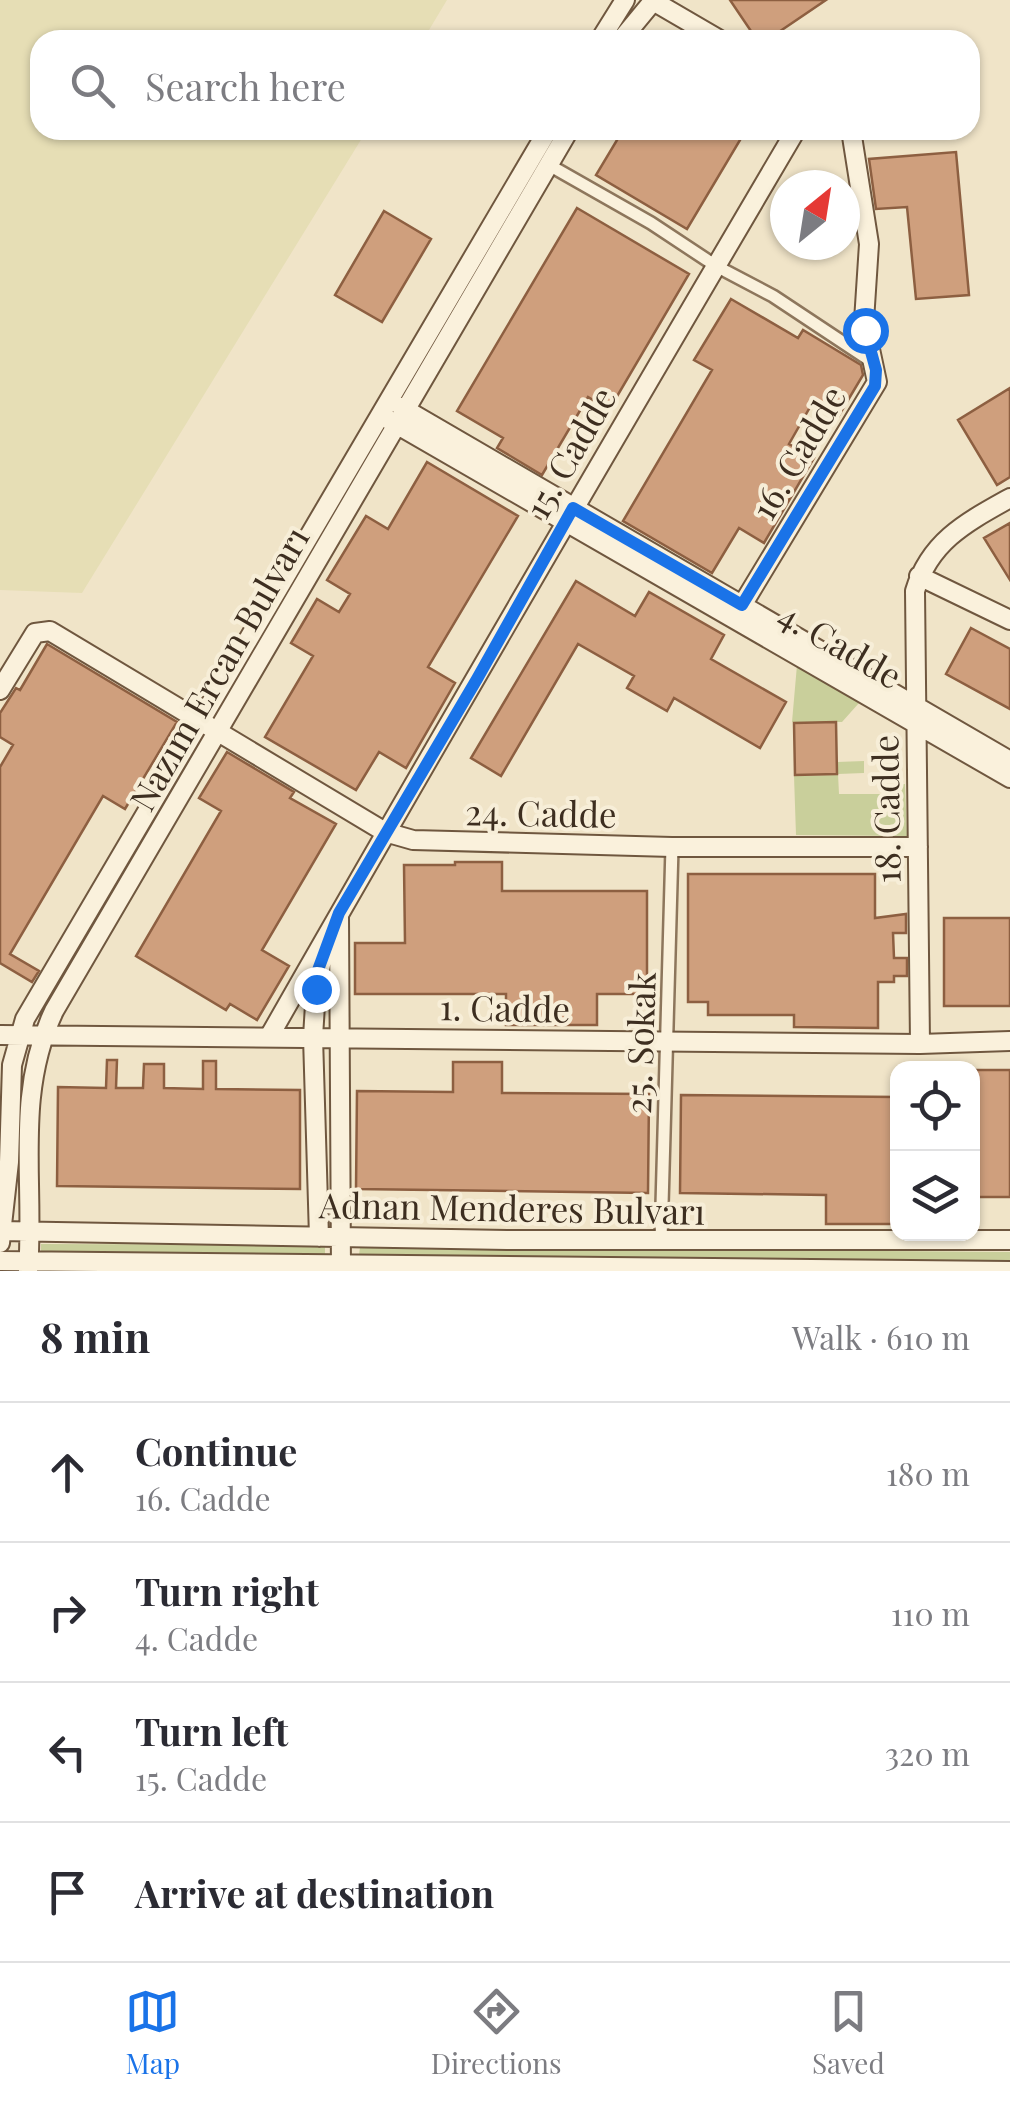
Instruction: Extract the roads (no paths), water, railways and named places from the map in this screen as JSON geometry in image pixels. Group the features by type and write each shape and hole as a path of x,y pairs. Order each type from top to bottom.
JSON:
{"street":[{"path":"606,30 625,0"},
{"path":"629,30 653,0 703,30"},
{"name":"Nazım Ercan Bulvarı","path":"10,1251 9,1035 24,1019 542,140"},
{"name":"Nazım Ercan Bulvarı","path":"10,1251 32,1072 43,1036 564,140"},
{"name":"15. Cadde","path":"269,1037 790,140"},
{"name":"16. Cadde","path":"738,612 878,377 864,321 870,244 853,140"},
{"path":"550,165 716,266 774,296 874,363"},
{"name":"4. Cadde","path":"384,408 916,714 1010,760"},
{"name":"18. Cadde","path":"920,1044 913,605 928,560 953,531 1010,498"},
{"path":"920,576 1010,620"},
{"name":"24. Cadde","path":"0,690 39,630 57,634 385,832 436,842 918,847"},
{"name":"4. Cadde","path":"916,714 1010,778"},
{"name":"25. Sokak","path":"661,1241 672,847"},
{"name":"15. Cadde","path":"318,1238 313,1037 318,970 339,913"},
{"name":"15. Cadde","path":"339,913 341,1268"},
{"name":"1. Cadde","path":"9,1035 920,1044 1010,1041"},
{"name":"Adnan Menderes Bulvarı","path":"10,1251 318,1238 1010,1240"},
{"name":"Adnan Menderes Bulvarı","path":"10,1251 180,1268 1010,1270"}]}
